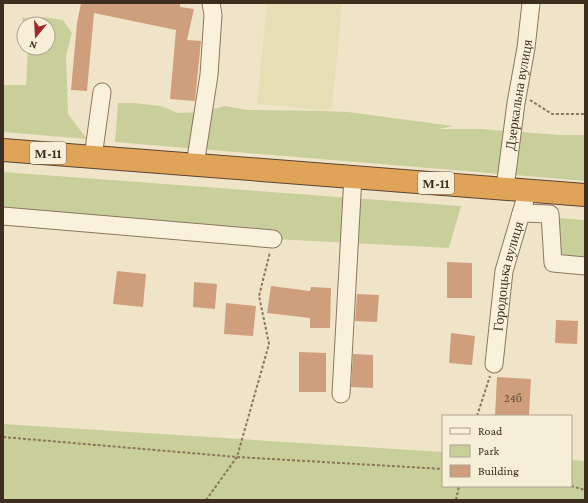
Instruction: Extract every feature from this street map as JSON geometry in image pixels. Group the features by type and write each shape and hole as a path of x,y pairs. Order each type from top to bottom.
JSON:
{"highway":[{"name":"М-11","path":"3,150 585,195"}],"street":[{"path":"194,165 209,75 213,15 211,3"},
{"name":"Дзеркальна вулиця","path":"505,188 518,92 526,48 531,3"},
{"path":"93,157 102,92"},
{"path":"341,394 353,176"},
{"name":"Городоцька вулиця","path":"494,364 504,271 528,190"},
{"path":"521,213 550,214 553,263 585,266"},
{"path":"3,216 273,239"}],"path":[{"path":"518,92 552,114 585,114"},
{"path":"206,500 237,457 269,344 259,296 273,239"},
{"path":"477,415 494,364"},
{"path":"3,437 237,457 442,469"},
{"path":"572,486 585,490"},
{"path":"456,500 459,487"}],"shaded area":[{"path":"267,3 330,3 342,5 332,108 327,110 257,104"}],"green space":[{"path":"56,19 63,20 72,33 66,56 68,114 87,139 3,132 3,85 26,85 28,56 56,56"},
{"path":"118,103 161,106 178,113 201,112 225,106 248,110 348,112 453,126 439,129 482,129 559,135 585,135 585,181 115,142"},
{"path":"3,172 461,206 449,248 273,239 3,216"},
{"path":"557,218 585,220 585,262 563,260"},
{"path":"3,424 442,452 442,487 572,487 572,460 585,461 585,500 3,500"}],"building":[{"path":"81,3 180,3 180,7 194,9 187,40 201,41 195,101 170,99 176,30 94,13 87,91 71,90 77,23"},
{"path":"447,262 472,263 472,298 447,298"},
{"path":"117,271 146,274 143,307 113,304"},
{"path":"194,282 217,284 215,309 193,307"},
{"path":"271,286 310,291 311,287 331,288 330,328 310,328 310,318 267,313"},
{"path":"357,294 379,295 377,322 355,321"},
{"path":"226,303 256,306 253,336 224,334"},
{"path":"556,320 578,321 577,344 555,343"},
{"path":"451,333 475,336 472,365 449,363"},
{"path":"299,352 326,353 326,392 299,392"},
{"path":"353,354 373,355 373,388 351,387"},
{"path":"497,377 531,379 529,415 495,415"}]}
